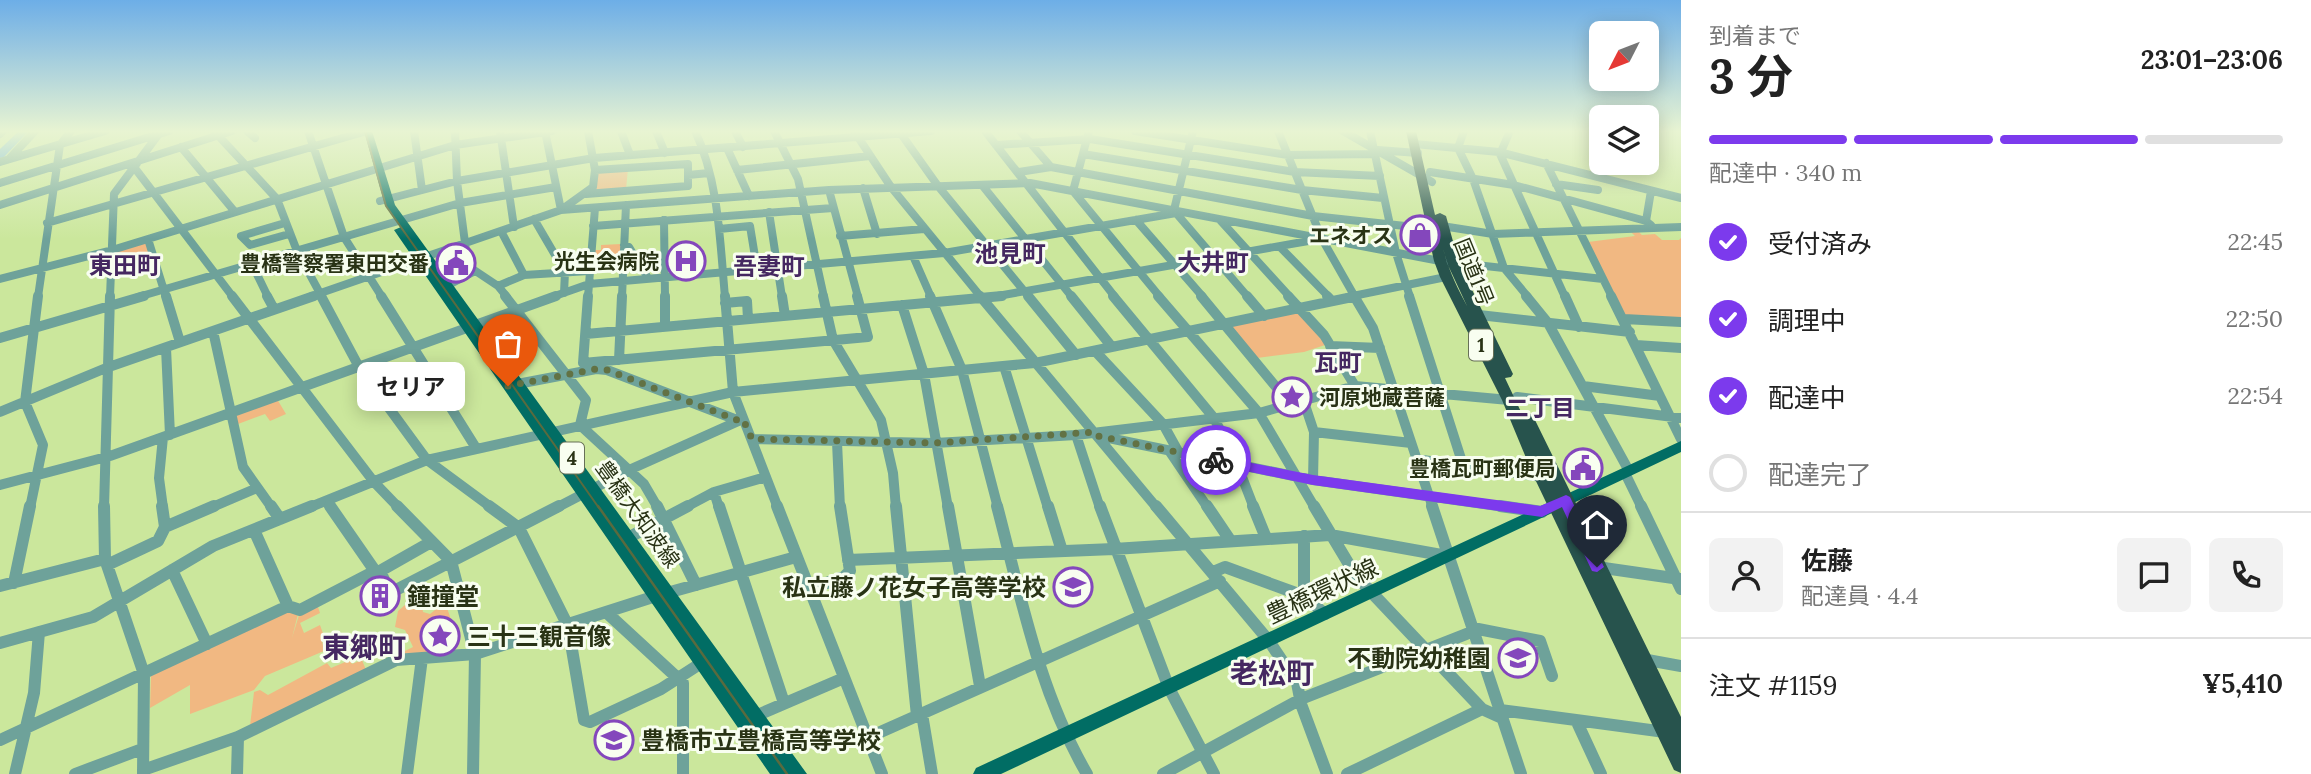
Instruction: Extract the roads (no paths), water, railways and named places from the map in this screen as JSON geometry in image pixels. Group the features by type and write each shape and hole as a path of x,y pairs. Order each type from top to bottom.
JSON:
{"highway":[{"name":"国道1号","path":"1425,167 1447,262 1479,315 1554,506 1597,567 1641,659 1673,735 1681,763"},
{"name":"国道1号","path":"1447,262 1446,277 1513,399 1554,506 1673,735"}],"main road":[{"name":"豊橋大知波線","path":"375,169 384,200 397,221 750,718 798,774"},
{"name":"豊橋環状線","path":"982,774 1681,446"},
{"name":"豊橋大知波線","path":"750,718 780,774"}],"street":[{"path":"0,183 49,167"},
{"path":"15,583 43,445 25,402 56,167"},
{"path":"1,208 53,188 125,167"},
{"path":"134,167 114,194 104,458 106,562 144,674 143,772 237,737 396,660 475,654 662,595 796,557"},
{"path":"138,167 153,194 373,482 451,561 475,654 473,774"},
{"path":"198,167 235,212"},
{"path":"47,223 247,167"},
{"path":"247,167 277,199 297,251 359,367 427,460 480,502 519,528 568,626 584,720 590,722 679,679 708,659"},
{"path":"321,167 344,237 476,448"},
{"path":"0,279 111,250 381,167"},
{"path":"419,167 422,190"},
{"path":"456,167 468,266 498,286 586,400 580,425"},
{"path":"503,167 514,227"},
{"path":"384,200 457,181 539,167"},
{"path":"551,167 561,210"},
{"path":"0,412 106,368 561,210 593,187 595,170 640,167"},
{"path":"586,194 688,187 688,167"},
{"path":"708,167 719,229 733,392 740,420 752,439 882,774"},
{"path":"736,167 749,196"},
{"path":"737,170 763,167"},
{"path":"792,167 833,341 881,420 894,473 920,715 932,774"},
{"path":"878,167 924,229 1269,640 1297,683 1327,774"},
{"path":"925,167 1076,355"},
{"path":"1015,167 1149,340 1214,418 1237,464 1266,538"},
{"path":"1019,172 1050,167"},
{"path":"1052,167 1313,216 1493,234 1681,227"},
{"path":"1073,191 1079,167"},
{"path":"1166,167 1302,190 1383,198"},
{"path":"1266,167 1295,172 1380,176"},
{"path":"1293,167 1322,239 1373,328 1521,774"},
{"path":"1378,167 1396,253 1463,465"},
{"path":"1406,167 1428,178 1473,179 1514,185 1646,221 1654,228"},
{"path":"1467,167 1504,268 1548,323 1595,406 1679,582"},
{"path":"1506,167 1580,327"},
{"path":"1548,167 1681,439"},
{"path":"1561,167 1681,198"},
{"path":"1175,211 1184,170"},
{"path":"688,175 709,173"},
{"path":"561,210 863,188 1027,183 1447,262 1603,278"},
{"path":"1262,193 1263,184"},
{"path":"1556,184 1598,190"},
{"path":"982,185 1112,347"},
{"path":"0,338 460,203 556,187"},
{"path":"863,188 877,234"},
{"path":"594,208 583,363 868,337 829,190"},
{"path":"1073,191 1138,272 1259,413 1356,576 1482,709 1501,714 1576,720 1673,735"},
{"path":"1646,221 1651,191"},
{"path":"608,370 618,360 626,205"},
{"path":"593,226 833,208"},
{"path":"0,485 104,458 589,284 944,253 1175,211"},
{"path":"1175,211 1264,316"},
{"path":"769,212 785,316"},
{"path":"534,219 565,272 564,293"},
{"path":"664,220 665,326"},
{"path":"1136,220 1226,324 1290,404"},
{"path":"1220,220 1300,308 1330,346 1355,386"},
{"path":"285,223 241,236 250,245 289,234"},
{"path":"719,229 750,226 757,269"},
{"path":"840,236 924,229"},
{"path":"501,232 524,275"},
{"path":"148,239 180,342"},
{"path":"586,334 983,299 1322,239"},
{"path":"624,245 629,247 648,278"},
{"path":"1280,247 1332,301"},
{"path":"913,256 962,370 1038,662 1065,736 1087,774"},
{"path":"252,264 274,309"},
{"path":"445,288 475,271"},
{"path":"498,286 524,275 589,271"},
{"path":"0,643 93,617 213,546 427,460 733,392 1035,363 1446,277"},
{"path":"725,303 747,301 748,319"},
{"path":"902,305 924,374 980,686"},
{"path":"1479,315 1630,332"},
{"path":"1624,319 1681,322"},
{"path":"213,331 243,467 280,519"},
{"path":"1636,345 1676,348 1681,360"},
{"path":"1330,346 1380,348"},
{"path":"0,586 106,562 158,541 165,527 159,478 167,436 166,348"},
{"path":"1095,351 1163,424 1175,453 1230,540"},
{"path":"1004,366 1062,551"},
{"path":"513,385 596,369 608,370 740,420"},
{"path":"752,439 935,443 1097,434 1259,413 1355,386 1595,406 1681,418"},
{"path":"1583,386 1660,396"},
{"path":"1303,399 1314,432 1313,480"},
{"path":"326,501 377,571 392,599 451,561 629,470 740,420"},
{"path":"580,425 644,484 664,518 696,585"},
{"path":"1314,432 1411,443"},
{"path":"1097,434 1175,453 1313,480 1429,495 1554,506"},
{"path":"1076,435 1114,549 1169,688 1214,774"},
{"path":"809,589 845,577 850,571 838,496 837,442"},
{"path":"1416,459 1542,477"},
{"path":"624,540 714,492 766,477"},
{"path":"165,527 257,488"},
{"path":"714,492 784,703"},
{"path":"254,530 288,606"},
{"path":"848,560 1114,549 1330,535 1448,557"},
{"path":"1304,536 1304,596"},
{"path":"0,740 288,606 300,610 431,542"},
{"path":"867,738 980,686 1142,618 1216,576 1225,567 1304,596 1325,614"},
{"path":"1597,567 1679,582"},
{"path":"172,570 207,644"},
{"path":"606,612 683,683 683,774"},
{"path":"1163,774 1301,699 1474,630 1540,641 1552,676"},
{"path":"15,774 23,729 34,693 39,632"},
{"path":"407,774 422,658"},
{"path":"1641,659 1681,666"},
{"path":"750,718 844,678"},
{"path":"1347,774 1482,709"},
{"path":"1576,720 1601,774"},
{"path":"237,737 237,774"},
{"path":"75,774 142,749"}],"tram line":[{"path":"375,167 386,206 599,508"},
{"path":"598,506 787,774"}],"place":[{"name":"エネオス","path":"1420,235"},
{"name":"光生会病院","path":"686,261"},
{"name":"豊橋警察署東田交番","path":"456,263"},
{"name":"セリア","path":"508,386"},
{"name":"河原地蔵菩薩","path":"1292,397"},
{"name":"豊橋瓦町郵便局","path":"1583,468"},
{"name":"私立藤ノ花女子高等学校","path":"1073,587"},
{"name":"鐘撞堂","path":"380,596"},
{"name":"三十三観音像","path":"440,636"},
{"name":"不動院幼稚園","path":"1518,658"},
{"name":"豊橋市立豊橋高等学校","path":"614,740"}],"district":[{"name":"池見町","path":"1010,253"},
{"name":"大井町","path":"1213,262"},
{"name":"東田町","path":"125,265"},
{"name":"吾妻町","path":"769,266"},
{"name":"瓦町","path":"1338,362"},
{"name":"二丁目","path":"1540,407"},
{"name":"東郷町","path":"364,647"},
{"name":"老松町","path":"1272,673"}]}
